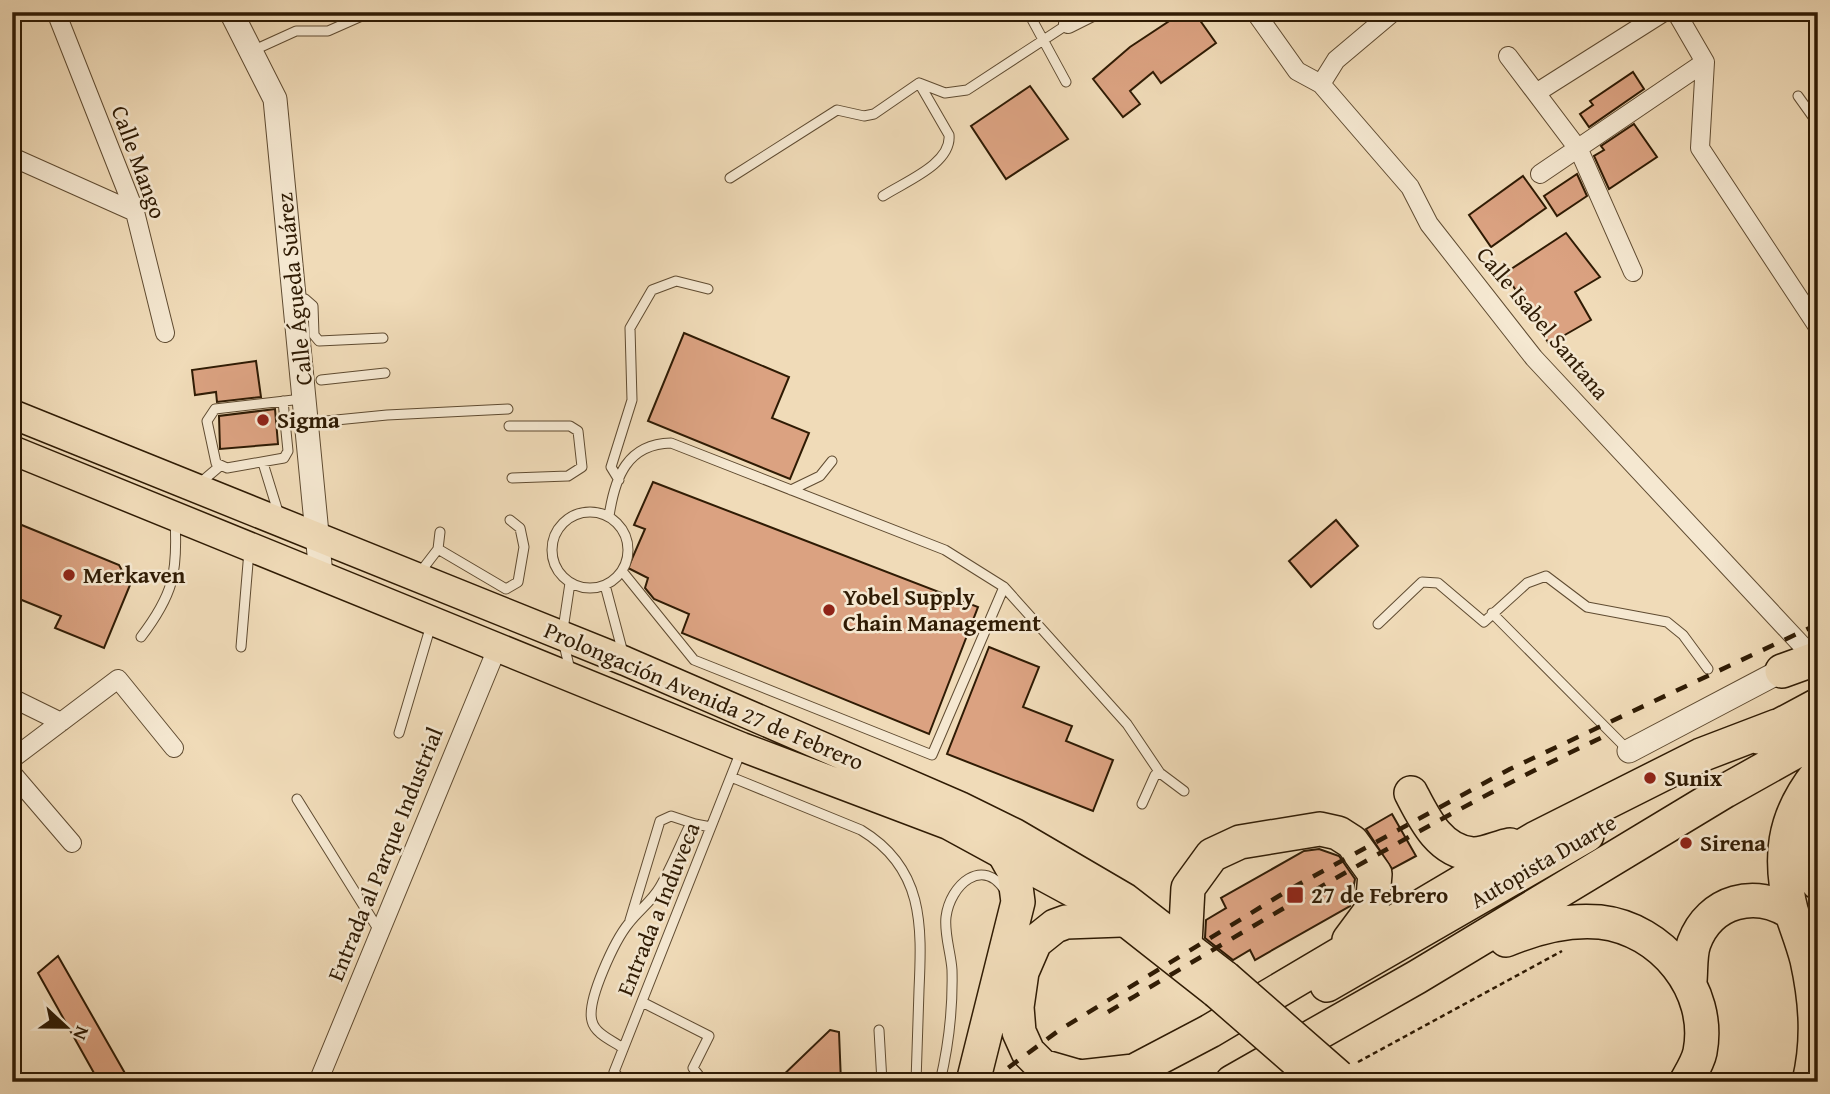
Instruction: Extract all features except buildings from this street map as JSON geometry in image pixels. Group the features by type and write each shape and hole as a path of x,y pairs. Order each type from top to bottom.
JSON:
{"highway":[{"path":"1782,671 1815,654"},
{"name":"Autopista Duarte","path":"1136,1078 1818,705"},
{"path":"1122,920 1066,922 1044,933 1029,953 1017,1007 1019,1032 1028,1052 1042,1066 1080,1077 1136,1078 1340,951 1536,838 1701,755 1777,726"},
{"name":"Autopista Duarte","path":"1232,1082 1416,977 1725,791 1818,739"},
{"path":"1809,1082 1815,1056 1813,992 1792,913 1783,848 1792,813 1818,773"},
{"path":"1818,790 1809,835 1818,883"},
{"path":"1411,793 1429,826 1443,842 1460,850 1472,854 1536,838"},
{"path":"1206,970 1188,888 1212,855 1240,842 1320,829 1338,833 1352,842 1375,874 1372,909 1364,924 1340,951"},
{"path":"973,1082 1015,916 1018,886 1014,871 1005,855"},
{"path":"1690,981 1692,946 1700,930 1717,911 1757,899 1776,902 1792,913"},
{"path":"1416,977 1531,930 1579,922 1602,922 1643,936 1667,955 1690,981 1697,1000 1699,1053 1686,1082"}],"main road":[{"name":"Prolongación Avenida 27 de Febrero","path":"12,414 281,520 625,662 788,731 1015,833 1126,898 1206,970 1341,1076"},
{"name":"Prolongación Avenida 27 de Febrero","path":"12,450 742,747 948,825 1122,920 1206,970"},
{"path":"778,759 788,731"}],"street":[{"name":"Calle Mango","path":"56,12 135,212 164,333"},
{"name":"Calle Águeda Suárez","path":"231,12 275,99 295,299 294,400 318,535 321,575"},
{"path":"1068,24 1092,12"},
{"name":"Calle Isabel Santana","path":"1255,12 1297,71 1321,84 1410,187 1429,224 1534,358 1815,654"},
{"path":"1321,84 1336,60 1393,12"},
{"path":"1536,93 1664,12"},
{"path":"1676,12 1705,62 1700,148 1818,327"},
{"path":"1508,56 1579,150 1633,272"},
{"path":"1540,174 1705,62"},
{"path":"12,157 135,212"},
{"name":"Entrada al Parque Industrial","path":"318,1082 498,646"},
{"path":"1629,751 1782,671"},
{"path":"12,759 118,679 174,748"},
{"path":"12,698 61,722"},
{"path":"12,773 72,843"},
{"path":"311,1082 318,1082"}],"lane":[{"path":"250,52 296,30 328,31 371,12"},
{"path":"1028,12 1066,82"},
{"path":"919,83 945,93 967,90 1068,24"},
{"path":"730,178 837,110 848,110 864,116 874,114 919,83"},
{"path":"883,196 941,159 950,144 949,135 919,83"},
{"path":"1798,96 1818,124"},
{"path":"619,480 611,467 632,400 630,328 652,290 676,281 708,289"},
{"path":"295,299 305,299 313,306 314,335 319,341 383,338"},
{"path":"321,380 385,373"},
{"path":"196,487 220,466 280,461 287,455 294,400 220,407 210,413 207,421 214,459 220,466"},
{"path":"326,421 508,409"},
{"path":"509,426 570,426 578,431 582,467 568,476 512,478"},
{"path":"609,516 619,480 635,452 652,443 671,443 944,550 1004,587 1127,724 1160,773 1184,792"},
{"path":"791,490 820,476 832,461"},
{"path":"263,463 281,520"},
{"path":"596,511 609,516 625,534 627,559 622,571 604,585 587,588 570,583 556,567 552,553 553,539 559,527 569,517 582,512 596,511"},
{"path":"141,637 163,608 173,583 177,556 175,516"},
{"path":"438,549 506,589 518,582 524,547 520,528 510,520"},
{"path":"417,576 438,549 440,532"},
{"path":"241,647 249,546"},
{"path":"622,571 694,660 932,755 1004,587"},
{"path":"1378,624 1422,582 1429,580 1438,583 1483,622 1527,583 1546,576 1587,607 1667,622 1682,635 1708,669"},
{"path":"570,583 562,636 572,678"},
{"path":"604,585 625,662"},
{"path":"1492,613 1629,751"},
{"path":"399,733 432,620"},
{"name":"Entrada a Induveca","path":"623,1082 614,1072 742,747"},
{"path":"1142,804 1156,775 1160,773"},
{"path":"731,777 861,830 879,840 895,858 914,894 922,932 916,1082"},
{"path":"297,799 380,932"},
{"path":"623,1048 595,1029 591,1003 616,944 629,922 660,821 671,816 711,827"},
{"path":"629,922 645,908 660,888 688,829 695,824"},
{"path":"940,1082 951,1033 952,967 946,918 951,898 960,883 974,875 987,876 1001,884 1015,916"},
{"path":"642,1002 709,1035 693,1068 704,1082"},
{"path":"879,1030 881,1082"}],"path":[{"path":"1341,1076 1562,951"}],"railway":[{"path":"989,1082 1058,1031 1292,888 1510,769 1818,624"},
{"path":"1108,1012 1417,833 1607,735"}],"place":[{"name":"Sigma","path":"263,420"},
{"name":"Merkaven","path":"69,575"},
{"name":"Yobel Supply Chain Management","path":"829,610"},
{"name":"Sunix","path":"1650,778"},
{"name":"Sirena","path":"1686,843"},
{"name":"27 de Febrero","path":"1295,895"}]}
